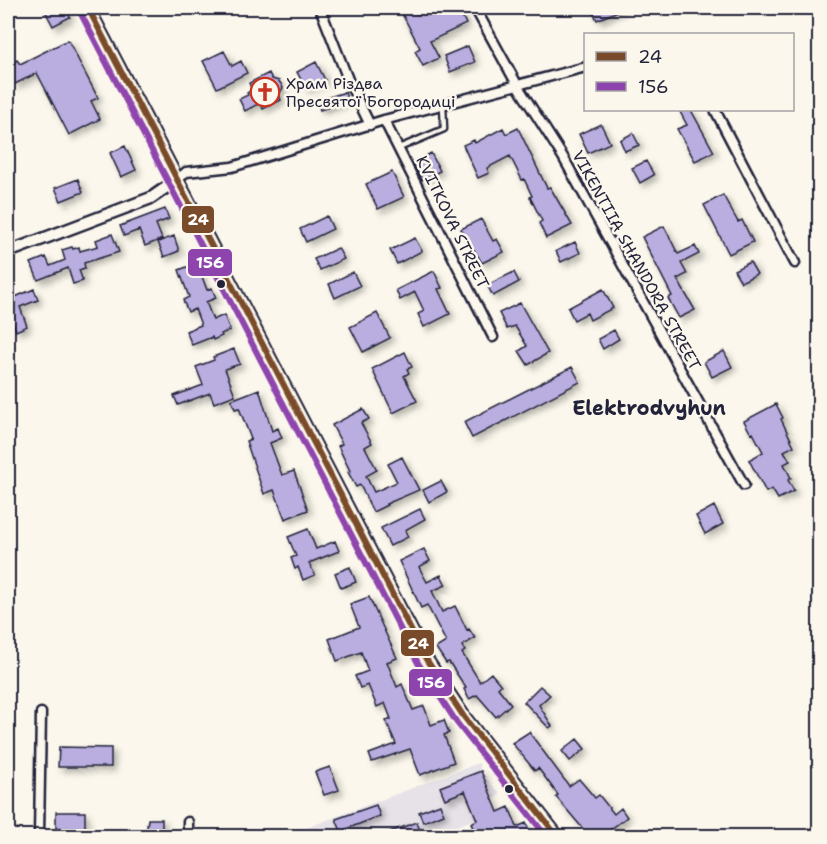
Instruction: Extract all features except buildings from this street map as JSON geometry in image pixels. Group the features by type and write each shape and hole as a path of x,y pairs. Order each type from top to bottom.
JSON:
{"main road":[{"path":"88,8 426,659 464,717 557,837"}],"street":[{"path":"320,8 337,53 370,125"},
{"name":"VIKENTIIA SHANDORA STREET","path":"475,8 516,84 562,157 744,485"},
{"path":"8,252 151,198 162,193 186,172 232,167 384,120 584,67"},
{"path":"716,111 795,263"},
{"name":"KVITKOVA STREET","path":"384,120 493,337"},
{"path":"39,837 42,713"},
{"path":"188,822 188,837"}],"lane":[{"path":"399,148 444,129 443,104"}],"shaded area":[{"path":"479,763 481,771 500,794 487,805 491,813 430,836 285,836"}],"transit line":[{"name":"24","path":"88,8 426,659 464,717 557,836"},
{"name":"156","path":"80,12 418,663 457,723 546,836"}],"place":[{"name":"Храм Різдва Пресвятої Богородиці","path":"265,92"}],"district":[{"name":"Elektrodvyhun","path":"649,408"}]}
